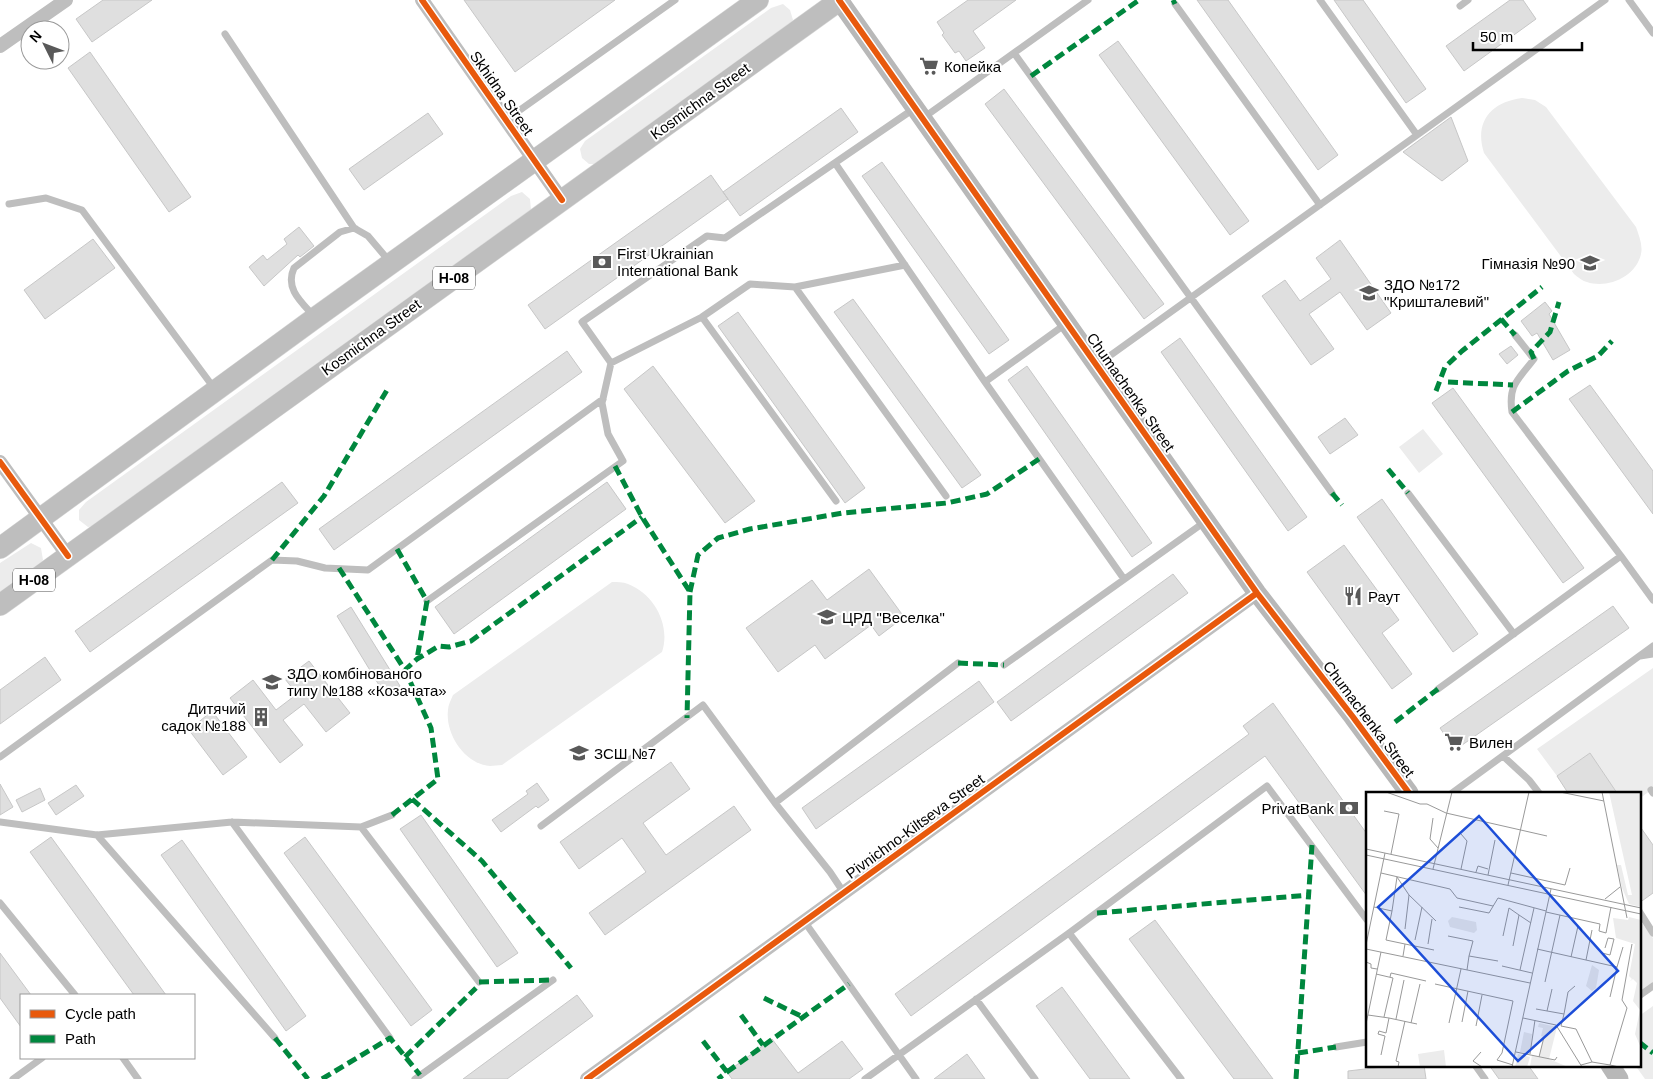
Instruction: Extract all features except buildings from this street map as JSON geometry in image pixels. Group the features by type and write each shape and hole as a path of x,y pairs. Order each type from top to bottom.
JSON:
{"main road":[{"path":"0,548 215,390 758,0"},
{"name":"Kosmichna Street","path":"0,605 840,0"}],"street":[{"path":"0,46 66,0"},
{"name":"Skhidna Street","path":"422,0 562,200"},
{"name":"Chumachenka Street","path":"840,0 1257,593 1408,792"},
{"path":"0,462 68,556"},
{"name":"Pivnichno-Kiltseva Street","path":"587,1079 1257,593"},
{"path":"1611,1066 1619,1079"}],"lane":[{"path":"506,120 675,0"},
{"path":"427,600 622,461 608,434 602,403 611,364 582,322 707,236 725,238 835,163 1014,53 1088,0"},
{"path":"1320,0 1417,135"},
{"path":"1460,6 1468,0"},
{"path":"1096,365 1605,0"},
{"path":"1629,0 1653,33"},
{"path":"1176,4 1320,205"},
{"path":"225,34 354,228 368,236 392,264"},
{"path":"1014,53 1332,493"},
{"path":"835,163 1124,580"},
{"path":"9,204 46,198 82,210 215,390"},
{"path":"315,318 292,290 290,276 294,268 332,237 340,232 354,228"},
{"path":"611,364 702,317 750,284 795,287 905,265"},
{"path":"795,287 946,496"},
{"path":"702,317 836,501"},
{"path":"985,382 1067,323"},
{"path":"1515,335 1534,359 1513,385 1510,398 1512,412 1653,600"},
{"path":"0,757 272,560 297,561 325,568 368,570 603,399"},
{"path":"1408,493 1514,634"},
{"path":"1004,665 1206,521"},
{"path":"1438,689 1621,556"},
{"path":"1453,792 1653,646"},
{"path":"1640,656 1653,654"},
{"path":"775,803 958,663"},
{"path":"541,826 703,705 844,893"},
{"path":"1503,756 1529,780 1538,792"},
{"path":"864,1079 1069,933 1267,786 1366,919"},
{"path":"0,822 97,835 232,822 361,827 392,814"},
{"path":"232,822 390,1038"},
{"path":"361,827 479,982"},
{"path":"97,835 275,1038"},
{"path":"0,904 74,994"},
{"path":"1640,913 1653,933"},
{"path":"804,921 916,1079"},
{"path":"1069,933 1181,1079"},
{"path":"414,1079 553,980"},
{"path":"1640,995 1653,986"},
{"path":"976,999 1035,1079"},
{"path":"1336,1047 1366,1042"},
{"path":"13,1079 41,1059"},
{"path":"124,1059 138,1079"},
{"path":"1476,1066 1485,1079"}],"shaded area":[{"path":"783,4 790,10 793,20 786,28 600,164 589,164 582,158 580,149 585,141 771,8"},
{"path":"1522,98 1535,100 1546,107 1636,227 1641,244 1641,254 1633,269 1620,279 1603,284 1595,284 1583,281 1574,274 1484,153 1481,132 1483,123 1488,115 1502,104"},
{"path":"522,192 530,199 531,210 98,525 88,527 79,520 79,510 86,502 511,196"},
{"path":"1423,429 1443,454 1419,473 1399,447"},
{"path":"31,543 41,548 43,560 36,569 0,595 0,563"},
{"path":"612,582 626,583 646,595 653,603 662,621 664,631 662,652 502,765 490,766 472,760 458,746 450,729 448,708 453,695"},
{"path":"1653,668 1653,793 1651,790 1640,798 1640,792 1616,792 1590,753 1557,776 1537,749"},
{"path":"1640,920 1653,938 1653,986 1640,995"},
{"path":"1653,1006 1653,1079 1645,1079 1636,1066 1640,1066 1640,1015"}],"marked path":[{"path":"1031,76 1139,0"},
{"path":"1173,0 1175,4"},
{"path":"1436,391 1445,367 1462,351 1542,287"},
{"path":"1534,359 1531,352 1550,332 1559,302"},
{"path":"1501,319 1515,335"},
{"path":"1512,412 1568,371 1598,356 1612,341"},
{"path":"1448,382 1513,385"},
{"path":"272,560 324,496 387,390"},
{"path":"690,592 698,555 718,538 750,529 843,513 947,503 987,494 1039,459"},
{"path":"615,466 642,517 690,592 687,718"},
{"path":"1388,469 1408,493"},
{"path":"1332,493 1342,505"},
{"path":"339,568 405,670 417,659 439,646 449,647 471,641 642,517"},
{"path":"397,549 427,601 417,659"},
{"path":"958,663 1004,665"},
{"path":"392,815 438,779 431,728 405,670"},
{"path":"1395,722 1438,689"},
{"path":"412,799 482,861 571,968"},
{"path":"1296,1079 1312,845"},
{"path":"1097,913 1309,895"},
{"path":"479,982 553,980"},
{"path":"727,1072 849,984"},
{"path":"405,1057 476,988"},
{"path":"764,998 803,1017"},
{"path":"741,1015 763,1045"},
{"path":"275,1038 308,1079"},
{"path":"322,1079 390,1038 420,1075"},
{"path":"703,1041 727,1072 718,1079"},
{"path":"1640,1043 1653,1053"},
{"path":"1298,1053 1336,1047"}],"cycle path":[{"path":"422,0 562,200"},
{"path":"839,0 1257,593 1408,792"},
{"path":"0,462 68,556"},
{"path":"587,1079 1257,593"}],"place":[{"name":"Копейка","path":"929,66"},
{"name":"First Ukrainian International Bank","path":"602,262"},
{"name":"Гімназія №90","path":"1590,263"},
{"name":"ЗДО №172 \"Кришталевий\"","path":"1369,293"},
{"name":"Раут","path":"1353,596"},
{"name":"ЦРД \"Веселка\"","path":"827,617"},
{"name":"ЗДО комбінованого типу №188 «Козачата»","path":"272,682"},
{"name":"Дитячий садок №188","path":"261,717"},
{"name":"Вилен","path":"1454,742"},
{"name":"ЗСШ №7","path":"579,753"},
{"name":"PrivatBank","path":"1349,808"}]}
